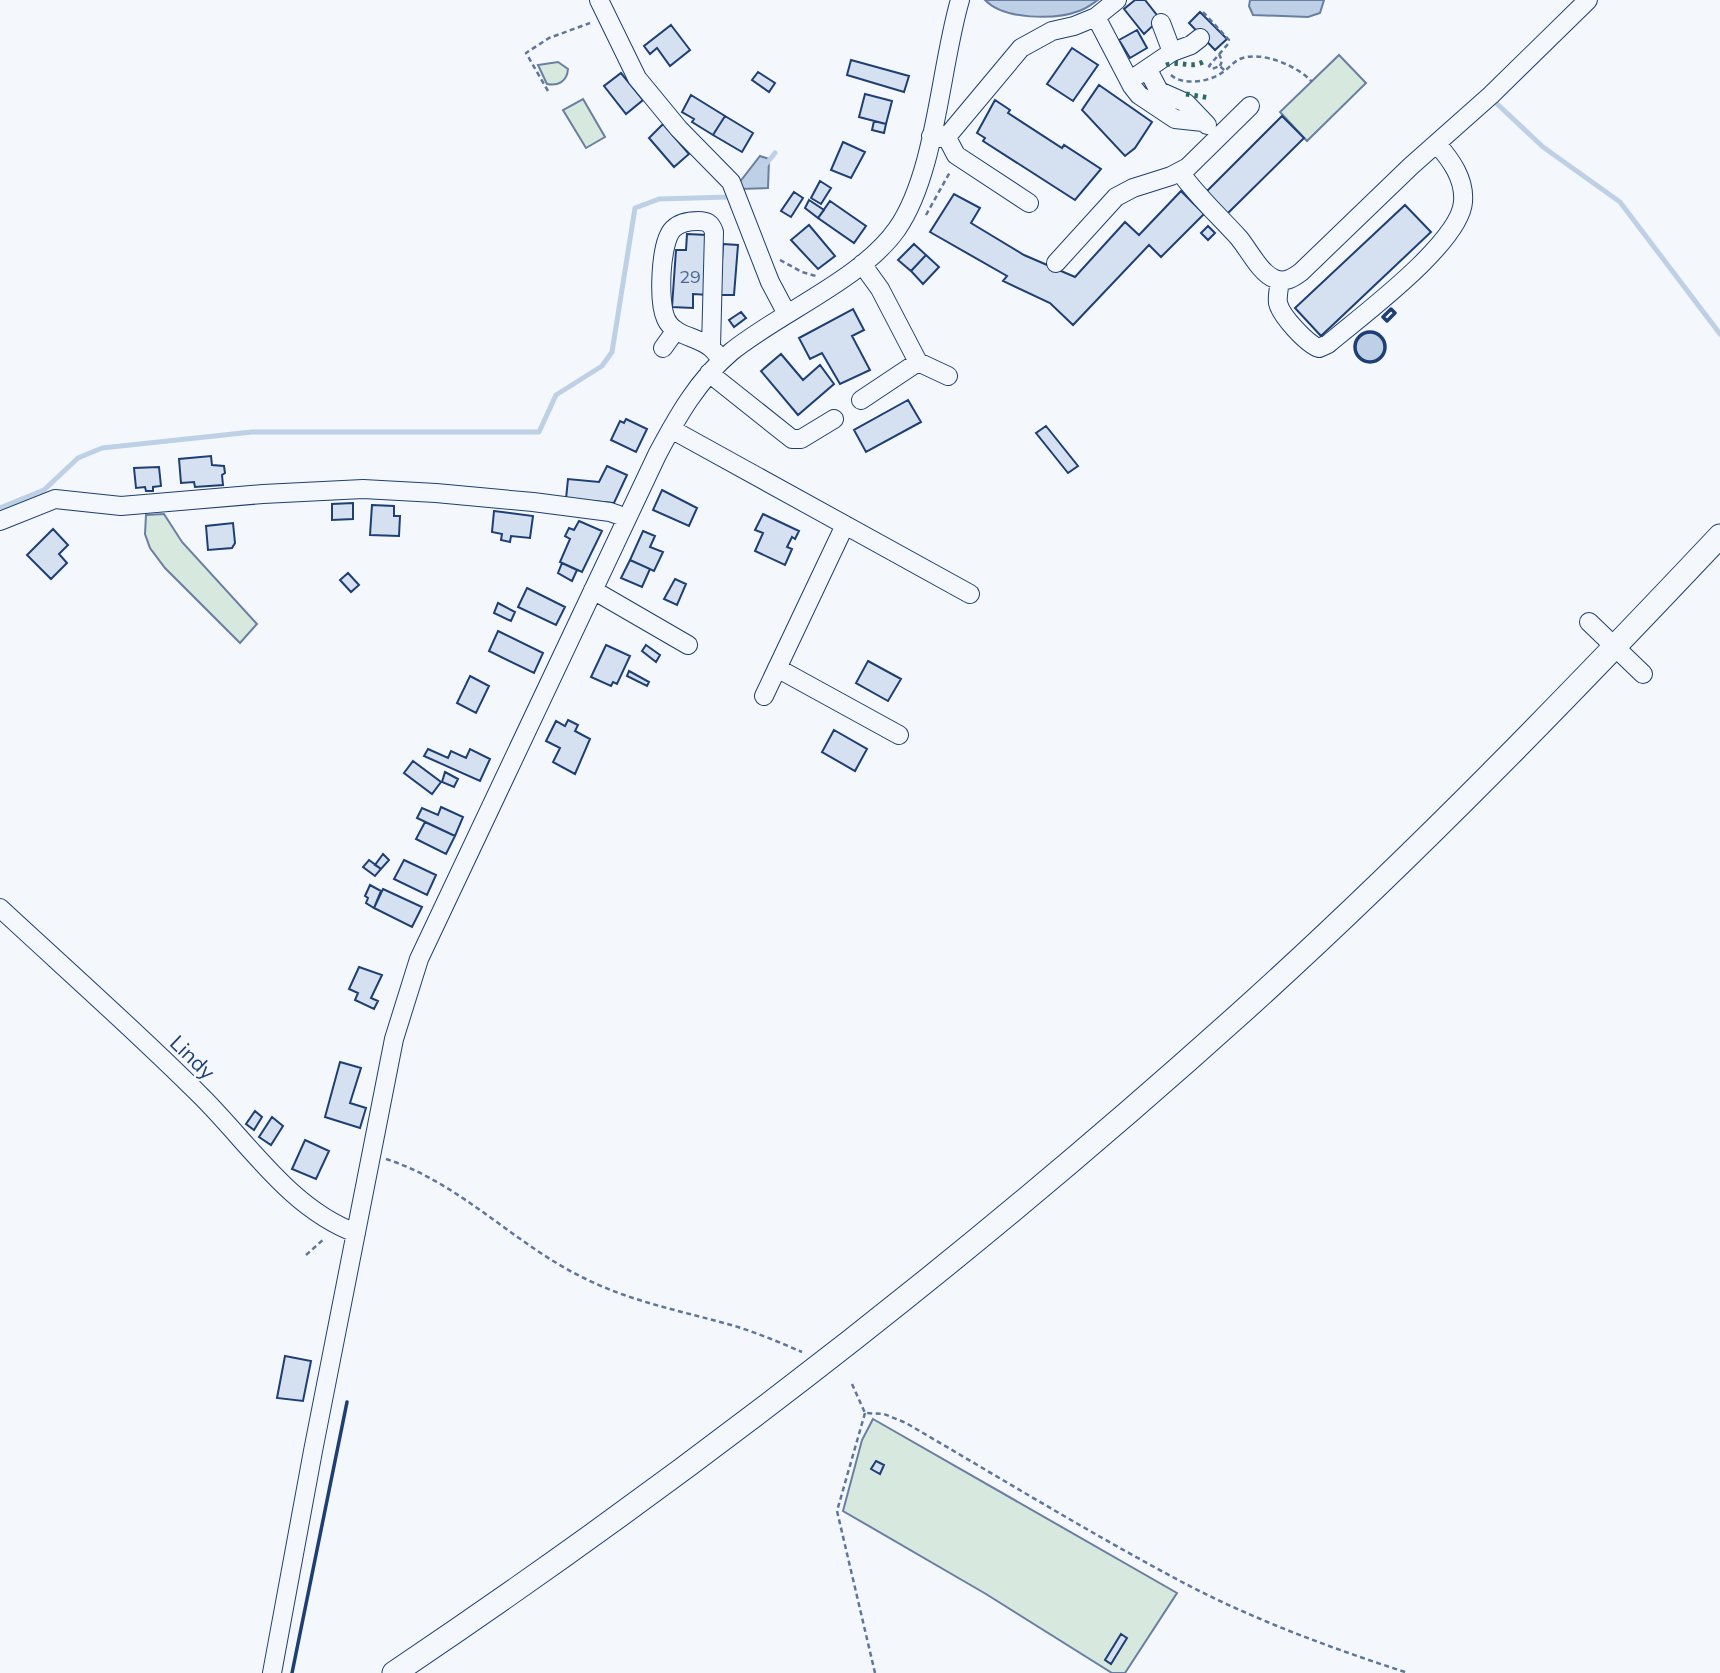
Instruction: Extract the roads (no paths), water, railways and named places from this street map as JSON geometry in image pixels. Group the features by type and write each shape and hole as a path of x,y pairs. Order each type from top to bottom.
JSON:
{"main road":[{"path":"394,1673 553,1563 804,1379 917,1290 1064,1167 1243,1011 1420,845 1720,536"}],"street":[{"path":"599,0 631,66 645,88 679,129 717,166 736,192 770,282 787,314"},
{"path":"272,1673 394,1039 419,959 627,518 671,429 714,360 862,264 886,243 906,215 938,136 960,0"},
{"path":"938,136 1021,48 1052,31 1096,17 1117,0"},
{"path":"1180,172 1268,274 1280,281 1289,279 1301,272 1588,0"},
{"path":"1096,17 1139,95 1161,101"},
{"path":"1161,23 1157,88 1161,101 1180,121 1203,122 1220,137"},
{"path":"1128,79 1191,46 1200,38"},
{"path":"1056,263 1116,197 1133,188 1180,172 1195,162 1250,106"},
{"path":"938,136 956,155 1028,202"},
{"path":"1280,281 1278,303 1282,314 1311,345 1319,348 1328,344 1432,255 1455,223 1463,200 1457,172 1437,144"},
{"path":"714,360 714,232 710,223 680,223 668,236 664,253 662,286 665,316 676,330 714,360 792,439 801,439 834,419"},
{"path":"862,264 880,289 918,362 948,376"},
{"path":"699,299 713,313"},
{"path":"663,348 676,330"},
{"path":"861,400 918,362"},
{"path":"671,429 970,594"},
{"path":"0,521 55,499 121,506 363,489 545,503 610,512 627,518"},
{"path":"764,696 845,525"},
{"path":"593,590 688,645"},
{"path":"1589,622 1643,674"},
{"path":"777,668 899,735"},
{"name":"Lindy","path":"0,908 179,1074 303,1203 338,1227 356,1233"}],"water":[{"path":"985,0 1098,0 1079,11 1044,17 1017,15 994,7"},
{"path":"1250,0 1324,0 1320,13 1308,17 1253,15 1249,6"},
{"path":"760,156 769,159 768,188 739,189 739,183"},
{"path":"1370,332 1376,333 1384,341 1384,353 1376,361 1370,362 1364,361 1356,353 1355,347 1356,341 1364,333"}],"waterway":[{"path":"1494,101 1543,147 1620,202 1720,334"},
{"path":"766,164 775,153"},
{"path":"0,508 44,490 78,458 102,448 252,432 539,432 556,395 602,366 612,352 635,208 659,199 729,197 733,194"}]}
